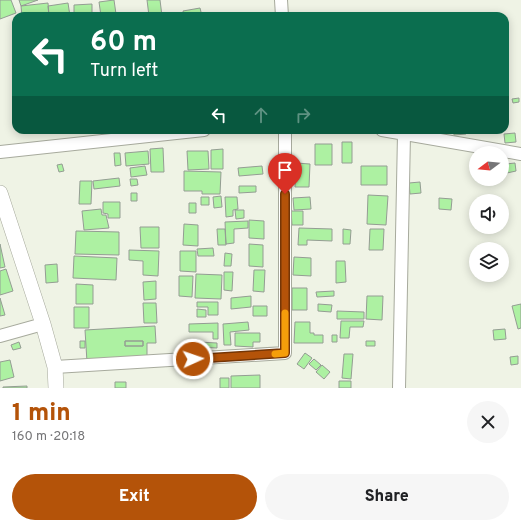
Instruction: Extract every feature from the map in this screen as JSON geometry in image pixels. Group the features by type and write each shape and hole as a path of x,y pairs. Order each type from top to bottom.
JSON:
{"street":[{"path":"281,0 282,12"},
{"path":"0,152 167,134"},
{"path":"54,367 285,353 285,134"},
{"path":"400,388 404,134 521,154"},
{"path":"0,193 43,324 54,367 56,388"},
{"path":"0,336 43,324"}],"building":[{"path":"0,0 11,0 16,12 12,12 12,14 0,19"},
{"path":"19,0 38,0 21,6"},
{"path":"114,0 116,12 100,12 99,2"},
{"path":"147,0 160,0 162,12 148,12"},
{"path":"48,3 49,12 22,12 21,6"},
{"path":"68,3 69,12 49,12 48,6"},
{"path":"92,4 92,12 74,12 74,5"},
{"path":"200,8 201,12 183,12"},
{"path":"519,98 519,102 513,103 512,99"},
{"path":"515,133 516,142 505,143 504,134"},
{"path":"342,142 352,142 352,163 342,163"},
{"path":"315,144 332,144 332,165 315,165"},
{"path":"163,148 164,172 151,172 150,149"},
{"path":"223,149 223,169 211,169 211,150"},
{"path":"148,151 149,164 126,166 125,153"},
{"path":"187,151 208,151 209,169 188,170"},
{"path":"114,153 120,153 121,165 115,166"},
{"path":"296,163 310,164 309,187 295,187"},
{"path":"515,163 516,171 509,173 509,164"},
{"path":"62,164 64,171 59,172 57,165"},
{"path":"145,166 147,175 131,177 130,168"},
{"path":"262,166 263,174 239,176 238,168"},
{"path":"361,166 387,166 387,185 361,185"},
{"path":"184,171 221,172 220,194 202,194 202,191 184,191"},
{"path":"119,178 120,186 94,189 93,181"},
{"path":"130,179 137,179 138,185 131,186"},
{"path":"80,181 92,181 91,204 79,204"},
{"path":"420,182 421,193 410,194 409,183"},
{"path":"239,186 256,186 256,192 239,193"},
{"path":"131,193 137,193 137,201 131,201"},
{"path":"368,195 388,196 386,225 367,224"},
{"path":"221,196 222,207 214,208 213,197"},
{"path":"201,197 209,197 209,205 201,205"},
{"path":"225,197 237,197 238,209 233,210 233,216 226,217"},
{"path":"310,197 311,209 294,210 293,198"},
{"path":"439,198 452,199 451,210 439,209"},
{"path":"103,202 120,202 120,218 108,218 108,214 103,213"},
{"path":"189,203 196,203 196,213 189,213"},
{"path":"101,209 102,215 106,215 109,228 84,230 82,211"},
{"path":"235,210 244,210 244,218 236,219"},
{"path":"291,211 303,211 303,225 292,225"},
{"path":"249,220 264,221 264,239 249,238"},
{"path":"248,221 248,228 234,229 234,243 226,244 225,222"},
{"path":"184,224 198,225 198,246 183,245"},
{"path":"140,227 159,227 159,248 141,248"},
{"path":"299,228 332,229 332,241 307,240 307,245 298,245"},
{"path":"217,229 225,229 226,245 218,245"},
{"path":"343,229 351,230 350,244 343,244"},
{"path":"370,229 384,229 383,250 369,250"},
{"path":"76,231 119,232 119,255 75,254"},
{"path":"0,244 5,267 0,268"},
{"path":"249,244 263,245 263,267 249,266"},
{"path":"213,248 214,256 198,256 197,249"},
{"path":"129,250 159,251 158,276 143,275 143,261 129,260"},
{"path":"180,251 196,251 196,272 180,271"},
{"path":"225,253 232,254 231,266 224,266"},
{"path":"74,256 117,258 116,280 73,278"},
{"path":"294,257 311,258 311,276 293,275"},
{"path":"336,261 345,261 346,282 336,283"},
{"path":"57,264 58,282 46,283 45,265"},
{"path":"6,269 13,291 0,295 0,271"},
{"path":"254,270 265,270 264,292 253,291"},
{"path":"224,272 233,272 232,291 224,290"},
{"path":"196,274 222,275 221,299 195,298"},
{"path":"179,276 193,276 192,297 179,296"},
{"path":"156,281 156,299 144,300 143,282"},
{"path":"76,284 93,285 93,304 76,304"},
{"path":"292,288 307,288 307,310 292,310"},
{"path":"334,291 334,296 317,297 316,292"},
{"path":"251,296 251,307 231,309 231,298"},
{"path":"367,296 383,296 382,320 366,319"},
{"path":"0,298 5,315 0,316"},
{"path":"197,302 218,302 218,315 208,315 208,307 197,307"},
{"path":"143,303 156,303 157,323 144,323"},
{"path":"318,304 332,305 331,312 318,311"},
{"path":"521,304 521,328 518,329 512,306"},
{"path":"253,306 267,306 267,316 253,316"},
{"path":"74,307 89,307 89,328 74,328"},
{"path":"197,309 206,310 206,317 197,317"},
{"path":"337,311 364,312 364,319 337,319"},
{"path":"341,321 364,321 363,327 350,327 349,338 340,338"},
{"path":"248,322 249,330 230,332 231,345 224,345 223,324"},
{"path":"295,322 310,322 310,333 314,333 314,335 323,335 323,343 294,343"},
{"path":"218,323 218,339 213,339 213,332 189,332 189,324"},
{"path":"155,326 156,343 147,343 147,358 87,362 85,330","holes":["125,341 143,341 143,346 125,346"]},
{"path":"505,329 506,339 494,340 493,330"},
{"path":"235,333 260,333 260,342 253,342 253,347 235,346"},
{"path":"332,335 337,335 337,342 332,342"},
{"path":"80,341 85,341 85,348 80,348"},
{"path":"125,341 143,341 143,346 125,346"},
{"path":"366,341 375,341 375,346 366,346"},
{"path":"19,342 21,348 13,350 11,345"},
{"path":"198,342 217,343 217,348 198,347"},
{"path":"305,353 312,358 304,369 297,364"},
{"path":"344,354 353,354 351,379 342,378"},
{"path":"518,356 518,364 511,365 510,357"},
{"path":"314,359 321,365 316,370 309,364"},
{"path":"10,360 14,377 0,381 0,362"},
{"path":"322,365 330,372 324,379 316,372"},
{"path":"260,375 260,388 231,388 231,376"},
{"path":"220,378 229,378 229,388 220,388"},
{"path":"339,381 351,381 351,388 339,388"},
{"path":"115,382 126,382 126,388 115,388"},
{"path":"27,386 27,388 3,388 3,387"}],"slow traffic":[{"path":"275,354 285,353 285,313"}],"route":[{"path":"193,359 285,353 285,194"}]}
